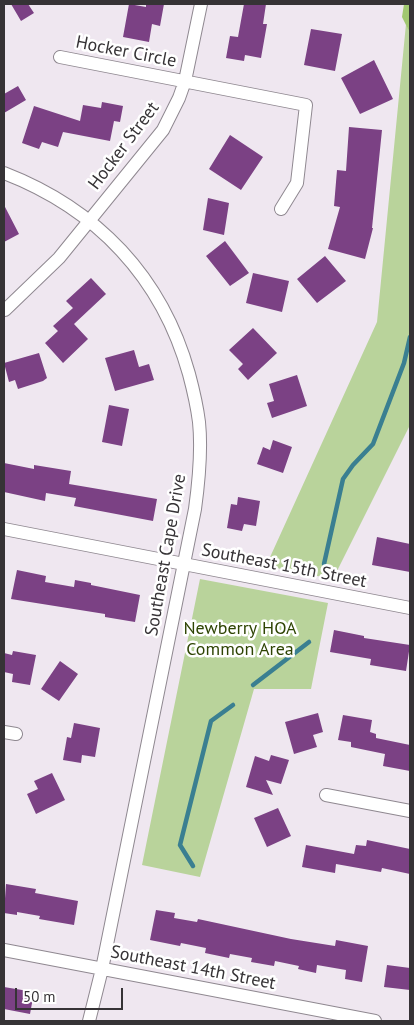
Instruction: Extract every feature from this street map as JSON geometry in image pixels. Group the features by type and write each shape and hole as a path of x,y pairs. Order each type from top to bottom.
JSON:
{"street":[{"name":"Hocker Street","path":"5,310 59,258 162,130 173,113 185,81 201,4"},
{"name":"Hocker Circle","path":"60,57 306,105 297,183 281,209"},
{"name":"Southeast Cape Drive","path":"4,173 55,196 89,220 117,244 139,270 156,295 171,324 185,361 199,421 199,482 184,564 102,969 89,1021"},
{"name":"Southeast 15th Street","path":"4,529 410,608"},
{"path":"326,795 410,811"},
{"name":"Southeast 14th Street","path":"4,950 375,1021"}],"green space":[{"path":"404,4 410,4 410,33 402,17"},
{"name":"Newberry HOA Common Area","path":"406,24 410,33 410,425 333,579 266,566 377,322"},
{"name":"Newberry HOA Common Area","path":"200,579 328,603 311,689 254,689 200,877 142,865"}],"building":[{"path":"11,4 28,4 34,13 21,21"},
{"path":"129,4 146,7 146,4 164,4 160,26 152,24 149,42 123,37"},
{"path":"244,4 266,4 263,24 267,24 261,58 245,55 244,61 226,58 230,36 238,37"},
{"path":"311,29 342,34 335,71 304,65"},
{"path":"374,60 393,99 360,114 341,78"},
{"path":"18,86 26,100 4,113 4,94"},
{"path":"102,102 123,106 120,122 114,121 110,141 63,132 58,147 42,142 39,149 22,143 34,106 80,121 83,105 101,108"},
{"path":"349,127 382,130 373,228 365,259 328,249 340,207 334,206 337,170 346,171"},
{"path":"230,135 263,157 241,190 209,169"},
{"path":"208,198 229,203 224,235 203,230"},
{"path":"4,205 19,234 4,242"},
{"path":"225,241 249,273 230,286 206,256"},
{"path":"325,256 346,281 317,303 297,279"},
{"path":"253,273 289,281 282,312 246,303"},
{"path":"91,278 106,294 74,324 88,339 63,363 45,343 58,331 53,326 73,308 66,301"},
{"path":"253,328 277,353 248,380 238,369 243,364 229,350"},
{"path":"134,350 139,367 149,364 154,380 115,391 105,358"},
{"path":"39,353 47,378 18,389 15,380 9,382 4,363"},
{"path":"297,375 307,406 272,418 267,403 274,401 269,384"},
{"path":"109,405 129,409 122,446 102,442"},
{"path":"273,440 292,447 283,473 257,464 263,447 270,450"},
{"path":"4,463 34,469 34,465 71,471 69,484 157,499 153,521 74,506 76,498 46,493 45,501 4,492"},
{"path":"238,497 260,501 256,526 244,524 242,531 227,528 231,504 237,505"},
{"path":"377,537 410,544 410,572 372,565"},
{"path":"17,570 46,576 45,582 74,587 75,580 140,595 135,622 105,617 105,614 11,599"},
{"path":"334,630 364,636 364,638 410,645 406,671 370,665 371,659 330,652"},
{"path":"13,651 36,655 30,685 12,682 13,674 4,672 4,653 12,655"},
{"path":"60,661 78,674 59,701 41,689"},
{"path":"318,713 323,732 313,735 317,747 294,754 285,722"},
{"path":"343,715 372,720 370,732 376,734 376,738 410,745 410,771 383,766 385,754 351,747 351,742 338,740"},
{"path":"74,723 100,728 95,757 82,755 81,763 63,760 67,737 71,738"},
{"path":"271,755 289,760 281,784 266,780 273,795 246,787 255,756 269,761"},
{"path":"52,773 65,800 36,814 27,794 38,789 34,781"},
{"path":"278,808 291,836 267,847 254,818"},
{"path":"367,840 410,849 410,874 382,868 381,872 336,864 335,873 302,867 306,845 354,854 356,845 366,846"},
{"path":"6,884 36,889 35,893 78,901 74,925 39,919 40,916 17,912 17,915 4,913"},
{"path":"156,910 175,913 174,918 197,922 198,919 291,939 335,946 336,940 368,946 362,982 345,979 346,970 317,965 316,973 298,969 299,966 275,961 274,966 251,962 252,958 230,954 229,958 205,953 206,948 181,943 180,946 150,940"},
{"path":"387,965 410,968 410,990 384,987"},
{"path":"4,987 34,992 30,1014 4,1009"}],"waterway":[{"path":"324,564 343,479 353,465 373,444 404,363 410,337"},
{"path":"253,685 309,642"},
{"path":"193,866 180,845 211,721 233,705"}]}
